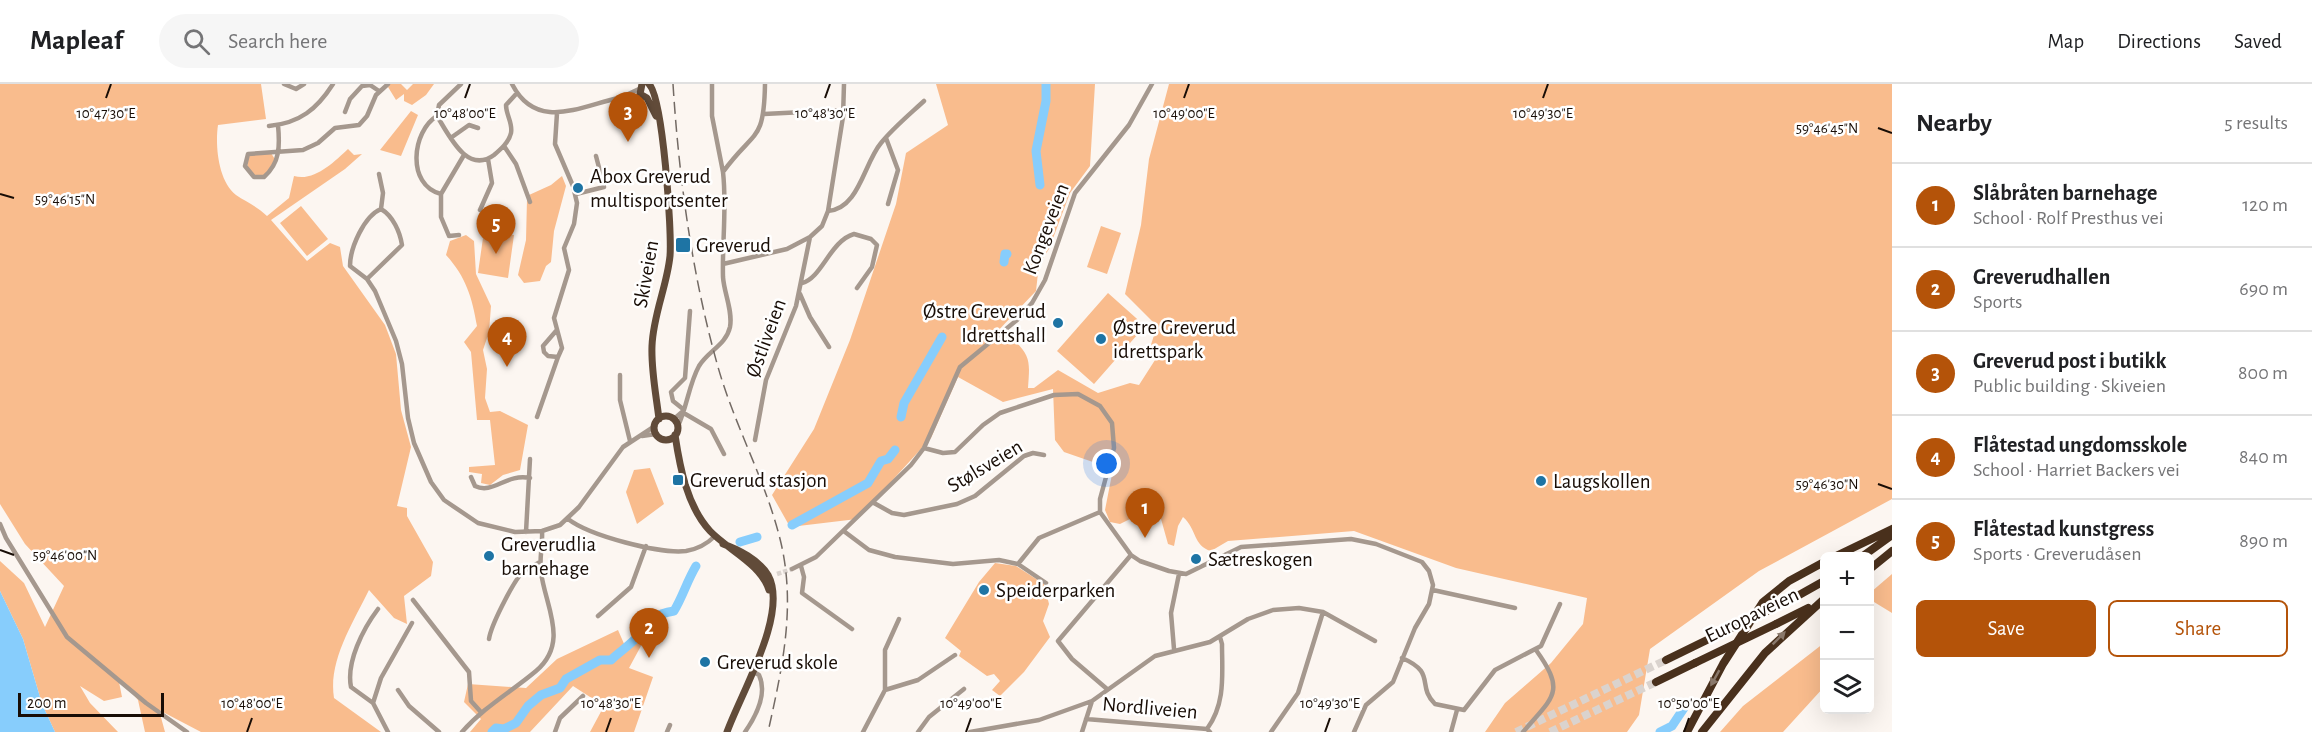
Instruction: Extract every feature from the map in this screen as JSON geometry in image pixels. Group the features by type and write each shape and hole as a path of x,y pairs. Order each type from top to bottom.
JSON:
{"highway":[{"path":"1844,552 1892,529"},
{"path":"1869,552 1892,535"},
{"path":"1874,565 1892,552"},
{"path":"1687,732 1723,664 1763,602 1789,581 1820,564"},
{"name":"Europaveien","path":"1666,660 1820,583"},
{"name":"Europaveien","path":"1656,682 1820,601"},
{"path":"1702,732 1765,653 1820,603"}],"main road":[{"name":"Skiveien","path":"645,88 659,121 670,207 669,264 653,334 652,371 657,396 669,420"},
{"path":"677,454 667,439 656,430 669,420 694,507 715,536 766,577 771,608 766,638 727,732"},
{"path":"667,439 675,435"}],"street":[{"path":"284,84 296,89 304,84"},
{"path":"269,126 293,122 311,111 333,84"},
{"path":"278,125 279,153 275,164 264,177 254,177 247,171 244,162 248,154 279,153 303,150 318,143 335,128 360,125 379,91 388,84"},
{"path":"441,194 426,187 419,175 416,162 427,125 437,116 439,105 461,84"},
{"path":"512,84 517,93 531,105 557,113 621,98 645,88"},
{"path":"669,420 683,410 700,364 720,345 729,330 730,315 723,280 726,222 723,171 712,116 712,84"},
{"path":"723,171 758,134 764,114 765,84"},
{"name":"Østliveien","path":"755,440 770,367 800,293 810,237 822,226 828,211 844,110 844,84"},
{"name":"Kongeveien","path":"792,569 816,557 874,503 924,447 960,367 1017,320 1037,295 1075,193 1129,125 1152,84"},
{"path":"345,111 350,99 362,86 369,85 379,91"},
{"path":"437,116 464,155 477,160 488,159 504,146 511,132 506,105 517,93"},
{"path":"344,96 350,99"},
{"path":"621,98 627,130"},
{"path":"828,211 836,210 849,198 875,152 924,101"},
{"path":"764,114 844,110"},
{"path":"537,417 562,342 556,331 555,312 570,266 564,248 577,211 576,194 555,144 557,113"},
{"path":"452,137 469,125 478,128"},
{"path":"886,138 898,170 888,204"},
{"path":"504,146 516,164 530,202"},
{"path":"445,244 448,236 441,217 441,194 464,155"},
{"path":"576,194 604,187 596,156"},
{"path":"480,210 492,183 488,159"},
{"path":"379,174 382,186 381,209"},
{"path":"350,266 358,238 373,214 381,209"},
{"path":"367,279 402,245 394,224 388,214 381,209"},
{"name":"Østliveien","path":"802,283 811,278 844,239 854,234 871,239 877,245 872,267 857,288"},
{"path":"448,236 459,235"},
{"path":"723,264 787,249 810,237"},
{"path":"344,265 350,266 367,279 375,291 400,353 408,418 414,443 436,491 454,509 478,523 502,530 526,532 542,531 568,519 630,441 656,430"},
{"path":"800,293 810,317 829,347"},
{"path":"690,311 685,378 671,392 673,401 711,429 724,454"},
{"path":"556,331 543,346 548,356 558,357"},
{"path":"620,375 620,399 630,441"},
{"path":"924,447 943,453 955,452 989,419 1007,410 1062,393 1087,397 1100,406 1113,429 1114,448 1100,499 1100,512 1131,555 1144,562 1179,574 1194,571 1241,547 1351,539 1376,544 1422,562 1431,577 1433,590 1393,682 1366,705 1354,732"},
{"name":"Stølsveien","path":"874,503 892,513 904,515 957,504 975,496 1024,456 1033,453 1044,455"},
{"path":"526,532 530,459"},
{"path":"471,477 476,486 486,489 514,476 530,478"},
{"path":"1017,564 1040,538 1100,512"},
{"path":"568,519 603,535 646,546 689,550 706,544 715,536"},
{"path":"0,524 11,547 67,637 146,703 187,732"},
{"path":"462,732 480,711 535,672 549,653 553,636 553,615 540,562 542,531"},
{"path":"845,532 869,550 953,564 999,560 1017,564 1046,583"},
{"path":"598,616 631,587 646,546"},
{"path":"1107,689 1072,659 1058,641 1131,555"},
{"path":"489,639 501,609 519,578 528,568 540,562"},
{"path":"801,566 804,577 802,592 852,629"},
{"path":"766,577 777,574"},
{"path":"1174,649 1171,613 1179,574"},
{"path":"1433,590 1506,609 1515,608"},
{"path":"414,600 470,672 471,701 480,711"},
{"path":"1402,658 1417,665 1424,672 1427,694 1432,701 1457,710 1469,707 1495,670 1536,650 1546,640 1560,604"},
{"path":"970,732 1039,720 1092,701 1145,661 1174,649 1200,645 1220,637 1248,619 1273,610 1299,608 1323,612 1376,641"},
{"path":"1549,608 1557,611"},
{"path":"378,609 360,637 350,678 351,687 373,703 387,732"},
{"path":"1271,732 1298,693 1323,612"},
{"path":"863,732 885,690 884,657 899,619"},
{"path":"373,703 381,678 412,623"},
{"path":"1208,731 1221,699 1220,637"},
{"path":"1522,732 1548,701 1555,684 1552,674 1536,650"},
{"path":"885,690 918,680 955,655"},
{"path":"745,732 760,704 762,681 751,674"},
{"path":"918,732 929,717 964,689"},
{"path":"398,690 409,706 439,732"},
{"path":"555,732 560,718 583,696"},
{"path":"1082,732 1092,701"},
{"path":"1451,732 1457,710"},
{"name":"Nordliveien","path":"1086,719 1208,731"},
{"path":"667,732 670,725"},
{"path":"1163,732 1164,726"}],"shaded area":[{"path":"0,84 261,84 266,119 218,125 217,142 219,162 230,189 267,216 289,198 294,176 316,174 348,149 354,155 362,154 345,169 271,220 307,261 330,243 340,247 343,266 385,325 396,354 401,410 411,447 397,506 407,508 407,516 433,562 431,576 404,596 407,624 394,618 369,590 343,642 333,684 334,698 381,732 201,732 159,710 165,732 145,732 138,700 118,677 122,697 104,701 80,686 90,703 118,732 55,732 42,704 23,639 0,591 0,561 24,583 45,627 64,586 25,544 0,504"},
{"path":"390,84 401,84 407,90 413,84 434,84 426,95 412,105 404,101 404,94 396,100 388,87"},
{"path":"936,84 1095,84 1090,166 1070,193 1049,249 1039,264 1036,291 994,335 1010,336 1022,349 1029,365 1028,388 1034,388 1058,370 1098,393 1130,383 1139,385 1155,360 1148,354 1157,326 1125,294 1141,225 1149,159 1169,84 1892,84 1892,499 1759,571 1650,649 1639,715 1627,732 1485,732 1505,703 1551,663 1583,624 1587,598 1456,568 1354,531 1228,541 1211,551 1201,545 1183,517 1178,526 1174,546 1168,544 1161,519 1142,513 1120,524 1110,522 1105,510 1113,469 1064,452 1055,440 1053,389 1003,402 958,377 931,438 857,519 790,527 772,495 814,429 850,340 896,204 906,153 948,125"},
{"path":"411,111 418,115 401,156 380,150"},
{"path":"271,153 276,161 269,173 259,179 247,171 248,154"},
{"path":"562,176 566,186 554,231 551,262 546,266 540,281 524,283 518,275 526,240 527,199 529,195 551,185"},
{"path":"301,206 328,239 307,256 280,223"},
{"path":"1101,226 1121,233 1107,274 1087,267"},
{"path":"484,231 514,235 508,278 478,273"},
{"path":"466,235 474,241 476,274 491,306 489,332 483,350 487,369 485,398 490,412 500,411 528,425 520,470 503,475 490,485 481,483 482,474 469,472 469,467 495,465 490,420 477,420 471,352 464,342 477,326 473,306 463,279 446,255 450,241"},
{"name":"Østre Greverud idrettspark","path":"1108,293 1145,326 1094,384 1057,351"},
{"path":"650,468 664,504 637,524 626,492 634,470"},
{"path":"995,563 1016,566 1044,584 1049,604 1043,621 1050,637 1024,672 1000,696 992,690 1000,681 994,674 987,676 959,656 961,651 945,638 979,582"},
{"path":"1892,574 1892,613 1874,602 1874,589"},
{"path":"618,630 625,646 648,633 629,668 653,677 634,732 590,732 604,706 573,686 530,732 470,732 481,719 464,702 468,684 526,688 557,659"},
{"path":"1820,646 1820,691 1783,732 1720,732 1743,706"}],"water":[{"path":"0,591 23,639 42,704 55,732 0,732"}],"waterway":[{"path":"1040,185 1036,151 1046,101 1046,84"},
{"path":"1004,262 1005,254 1007,254"},
{"path":"901,417 904,403 942,337"},
{"path":"792,525 868,483 881,461 888,459 895,450"},
{"path":"740,542 757,537"},
{"path":"492,732 496,728 504,729 516,723 528,706 541,695 560,688 566,679 600,660 611,660 634,640 652,619 660,614 674,611 696,566"},
{"path":"1660,732 1672,726 1684,708"}],"tunnel":[{"path":"777,574 792,569"},
{"path":"1516,732 1666,660"},
{"path":"1550,732 1656,682"}],"railway":[{"path":"673,84 688,227 709,332 725,389 768,499 781,543 785,567 787,591 785,638 768,732"}],"place":[{"name":"Greverud post i butikk","path":"628,142"},
{"name":"Abox Greverud multisportsenter","path":"578,188"},
{"name":"Greverud","path":"683,245"},
{"name":"Flåtestad kunstgress","path":"496,254"},
{"name":"Østre Greverud Idrettshall","path":"1058,323"},
{"name":"Østre Greverud idrettspark","path":"1101,339"},
{"name":"Flåtestad ungdomsskole","path":"507,367"},
{"name":"Greverud stasjon","path":"678,480"},
{"name":"Laugskollen","path":"1541,481"},
{"name":"Slåbråten barnehage","path":"1145,538"},
{"name":"Greverudlia barnehage","path":"489,556"},
{"name":"Sætreskogen","path":"1196,559"},
{"name":"Speiderparken","path":"984,590"},
{"name":"Greverudhallen","path":"649,658"},
{"name":"Greverud skole","path":"705,662"}]}
